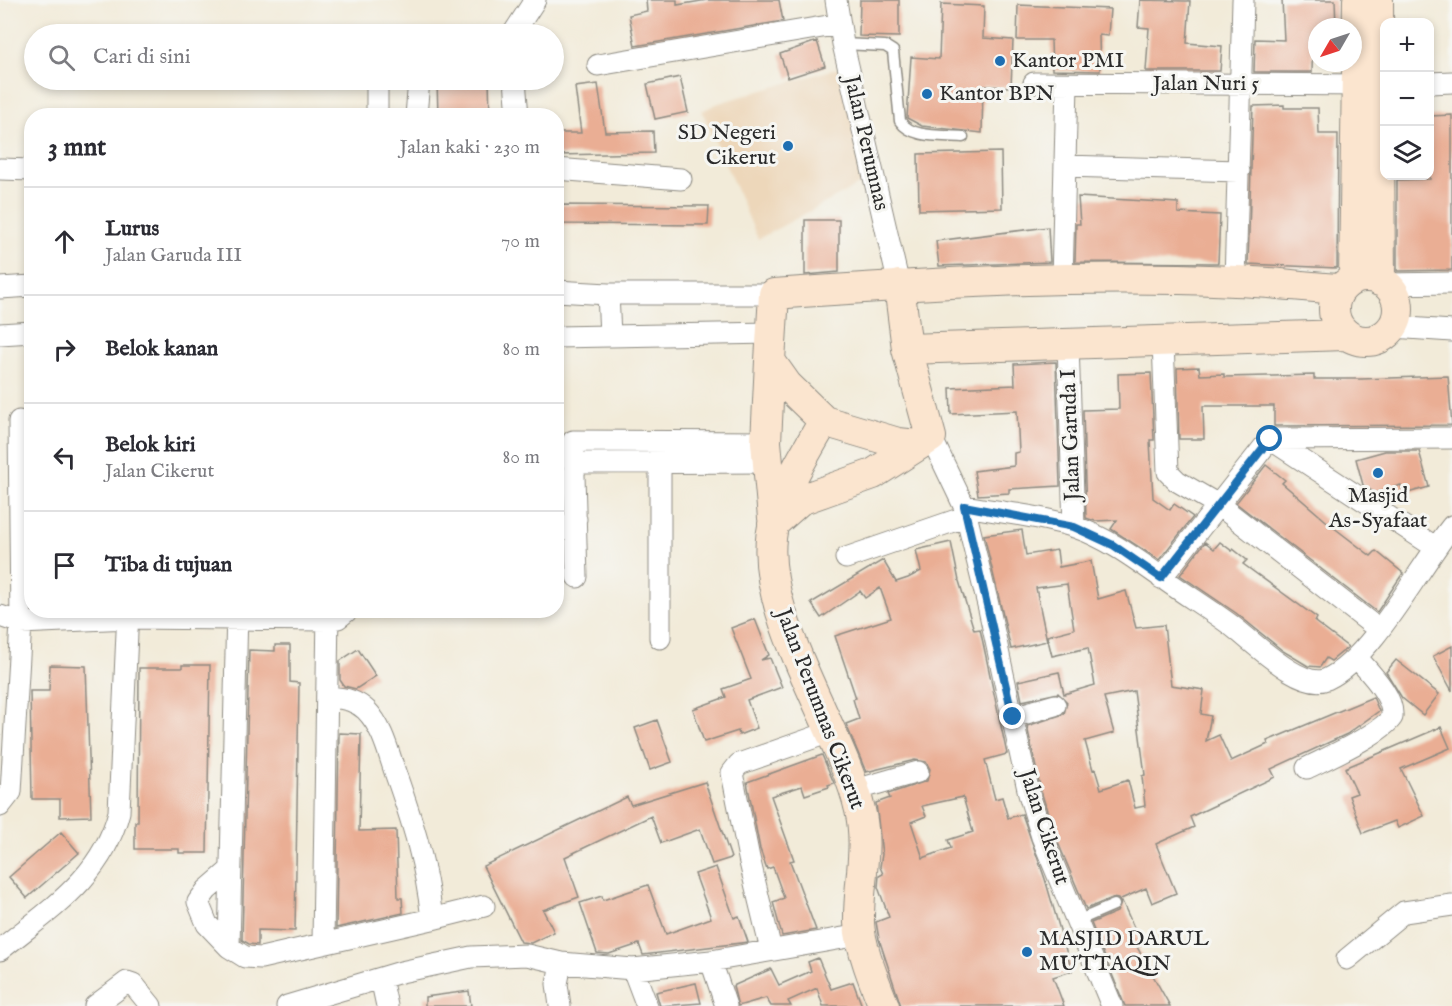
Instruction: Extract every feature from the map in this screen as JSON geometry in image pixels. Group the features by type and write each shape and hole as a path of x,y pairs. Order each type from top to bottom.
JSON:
{"street":[{"path":"519,24 535,0"},
{"name":"Jalan Perumnas","path":"836,0 841,34 899,285"},
{"path":"1235,281 1243,0"},
{"path":"1359,0 1373,85"},
{"path":"1365,283 1378,0"},
{"path":"598,65 841,34"},
{"path":"1434,83 1452,82"},
{"name":"Jalan Nuri 5","path":"1034,83 1373,85"},
{"path":"1062,280 1067,84"},
{"path":"377,90 377,108"},
{"path":"417,108 418,90"},
{"path":"516,90 517,108"},
{"path":"1065,166 1239,171"},
{"path":"0,169 24,170"},
{"path":"564,170 681,179"},
{"path":"564,291 608,294 774,294 899,285 1062,280 1452,283"},
{"path":"907,349 1345,335 1362,342 1380,339 1393,327 1398,312 1395,296 1365,283"},
{"path":"1345,335 1337,318 1335,302 1365,283"},
{"path":"899,285 907,349 925,441"},
{"path":"0,288 24,286"},
{"path":"608,294 610,335"},
{"path":"773,524 766,452 774,294"},
{"path":"1393,327 1452,331"},
{"path":"0,334 24,332"},
{"path":"564,337 610,335 651,337 770,347"},
{"path":"1163,342 1167,467 1177,481 1220,506 1378,629"},
{"name":"Jalan Garuda I","path":"1068,343 1074,527"},
{"path":"770,347 787,385 824,421 898,443 925,441"},
{"name":"Jalan Perumnas Cikerut","path":"824,421 788,484 773,524 771,572 776,595 855,790 864,836 860,882 860,935 884,1006"},
{"path":"0,806 11,792 24,610 12,430"},
{"path":"1270,439 1452,438"},
{"path":"1161,578 1220,506 1270,439"},
{"path":"1270,439 1435,547"},
{"path":"773,524 801,500 873,474 925,441"},
{"name":"Jalan Cikerut","path":"925,441 964,512 987,598 1035,816 1112,1006"},
{"path":"577,577 573,463 661,452 766,452"},
{"path":"660,638 661,452"},
{"path":"846,558 964,512 1074,527 1113,545 1229,623 1299,677 1316,682 1326,679 1357,658 1452,526"},
{"path":"564,527 576,519"},
{"path":"0,614 24,610"},
{"path":"0,950 68,894 96,866 113,836 119,812 128,618"},
{"path":"229,947 229,872 237,618"},
{"path":"323,943 328,618"},
{"path":"1307,768 1351,746 1392,717 1391,707 1380,686 1357,658"},
{"path":"327,698 356,702 367,711 381,732 420,844 427,872 432,919"},
{"path":"1013,717 1055,705"},
{"path":"771,950 732,773 739,764 830,732"},
{"path":"855,790 918,772"},
{"path":"229,872 207,890 198,902 198,907 214,933 229,947 245,957 261,958 484,906"},
{"path":"1347,959 1404,912 1452,905"},
{"path":"287,1006 381,978 471,957 527,955 561,963 633,969 711,961 860,935"},
{"path":"711,961 726,1006"},
{"path":"560,1006 557,984 561,963"},
{"path":"633,969 647,1006"},
{"path":"381,978 387,1006"},
{"path":"94,1006 127,982 133,984 151,1006"}],"lane":[{"path":"841,34 885,46 893,51 900,121 905,128 913,133 963,137"},
{"path":"1077,921 1114,905"}],"shaded area":[{"name":"SD Negeri Cikerut","path":"838,68 868,180 758,239 702,111 719,103"}],"building":[{"path":"646,0 677,0 677,5 707,0 779,0 783,21 635,46 629,15 647,11"},
{"path":"860,0 899,0 899,37 859,36"},
{"path":"1140,0 1190,1 1187,43 1222,46 1220,71 1146,71 1149,28 1138,27"},
{"path":"1282,0 1335,0 1336,18 1308,18 1308,72 1254,72 1255,39 1284,40"},
{"path":"941,4 984,6 983,38 1013,40 1011,87 983,86 982,133 922,126 907,118 911,57 939,59"},
{"path":"1018,5 1110,9 1108,36 1099,35 1100,71 1052,70 1051,40 1017,40"},
{"path":"817,41 825,66 788,78 780,54"},
{"path":"680,77 688,112 655,119 647,84"},
{"path":"598,84 605,132 653,131 654,153 564,155 564,133 581,133 575,87"},
{"path":"437,90 489,90 490,108 438,108"},
{"path":"1284,105 1284,108 1318,108 1319,134 1338,134 1337,268 1248,264 1253,106"},
{"path":"1452,115 1452,270 1397,271 1397,180 1434,180 1434,116"},
{"path":"1001,152 1002,208 919,210 918,154"},
{"path":"1078,197 1178,203 1178,213 1220,215 1218,263 1075,262 1076,224 1080,224"},
{"path":"564,205 709,206 708,225 564,224"},
{"path":"805,220 839,220 839,272 805,275"},
{"path":"1048,227 1050,262 939,266 936,241"},
{"path":"1056,362 1060,486 1009,489 1009,493 978,495 974,471 1014,466 1014,453 1019,452 1017,411 951,414 950,388 1015,385 1014,364"},
{"path":"1199,367 1200,375 1224,374 1224,377 1314,375 1314,379 1361,379 1448,376 1452,425 1274,426 1274,406 1203,406 1204,439 1179,439 1177,368"},
{"path":"1151,373 1154,440 1150,440 1153,498 1170,510 1174,504 1193,517 1159,560 1111,529 1117,520 1095,521 1086,518 1083,410 1119,409 1118,374"},
{"path":"1385,451 1419,451 1429,487 1404,494 1401,485 1375,493 1363,485 1356,459"},
{"path":"1266,465 1285,480 1282,483 1333,527 1371,556 1376,551 1403,573 1377,612 1236,503"},
{"path":"1022,530 1026,555 1057,550 1059,567 1091,561 1098,599 1126,591 1136,628 1164,625 1171,685 1204,690 1201,714 1211,716 1206,741 1219,735 1231,761 1268,744 1267,741 1373,697 1379,711 1347,734 1271,769 1275,777 1190,817 1194,827 1156,844 1176,893 1152,903 1146,888 1121,899 1142,945 1137,947 1170,1006 1125,1006 1091,923 1117,912 1121,903 1118,899 1112,898 1086,909 1054,833 1041,791 1027,726 1064,714 1067,702 1058,693 1022,701 1018,681 1059,672 1064,694 1095,685 1088,648 1052,656 1047,636 1074,629 1067,584 1036,588 1047,641 1011,649 984,535","holes":["1134,691 1145,775 1142,776 1145,806 1135,808 1128,780 1101,789 1085,741 1114,733 1104,697"]},
{"path":"951,542 959,581 974,630 980,629 1007,754 985,760 995,799 1002,797 1008,818 1022,814 1045,879 1072,971 1053,977 1064,1006 901,1006 879,939 876,922 889,917 878,887 879,876 883,874 880,867 882,854 876,803 890,798 888,794 927,781 930,769 926,762 915,760 866,772 846,724 859,719 853,699 856,698 835,636 891,618 880,588 865,598 860,591 821,618 811,603 883,560 896,582 908,578 921,571 916,550","holes":["963,797 973,832 948,840 951,848 923,858 911,822 926,816 922,806"]},
{"path":"1205,542 1214,549 1220,542 1232,551 1233,549 1247,560 1243,564 1317,618 1315,622 1348,647 1331,661 1326,658 1320,667 1308,666 1283,651 1236,613 1180,575"},
{"path":"755,619 769,655 761,660 770,658 782,687 747,700 757,728 739,735 738,731 704,742 693,709 726,697 723,689 751,679 731,628"},
{"path":"275,645 290,645 290,682 299,683 295,931 258,930 258,945 242,940 249,650 275,651"},
{"path":"1452,646 1452,691 1433,656"},
{"path":"358,649 376,676 356,689 344,686 340,680 340,661"},
{"path":"1396,660 1439,694 1423,715 1402,698 1386,672"},
{"path":"50,665 86,666 91,816 60,817 60,799 32,799 30,691 49,691"},
{"path":"182,665 210,665 207,853 179,853 179,849 135,849 135,822 138,822 139,668 182,668"},
{"path":"657,720 672,762 650,770 635,728"},
{"path":"1441,727 1450,748 1401,769 1424,816 1398,828 1395,821 1363,833 1349,796 1357,793 1345,768"},
{"path":"339,733 361,734 359,831 396,830 398,898 402,898 403,913 336,928"},
{"path":"822,755 834,783 805,795 802,786 771,796 794,860 790,861 816,930 782,936 773,902 784,898 773,867 767,869 760,849 747,782"},
{"path":"705,782 731,858 712,864 700,829 661,843 651,816 565,857 579,897 543,910 554,932 531,943 521,942 483,866 627,797 631,805"},
{"path":"61,832 79,853 27,898 9,877"},
{"path":"716,867 734,918 739,916 748,942 643,955 639,944 609,954 597,953 580,903 602,896 603,900 648,885 666,934 711,918 695,874"},
{"path":"818,958 831,989 853,982 862,1006 823,1006 817,988 788,1001 791,1006 771,1006 766,998 738,1006 733,986 771,969 779,985 811,971 808,962"},
{"path":"696,983 701,1003 660,1006 656,992"},
{"path":"469,991 471,1006 425,1006 425,997"}],"place":[{"name":"Kantor PMI","path":"1000,61"},
{"name":"Kantor BPN","path":"927,94"},
{"name":"SD Negeri Cikerut","path":"788,146"},
{"name":"Masjid As-Syafaat","path":"1378,473"},
{"name":"MASJID DARUL MUTTAQIN","path":"1027,952"}],"route":[{"path":"1013,717 964,506 1074,527 1113,545 1161,578 1220,506 1270,439"}]}
